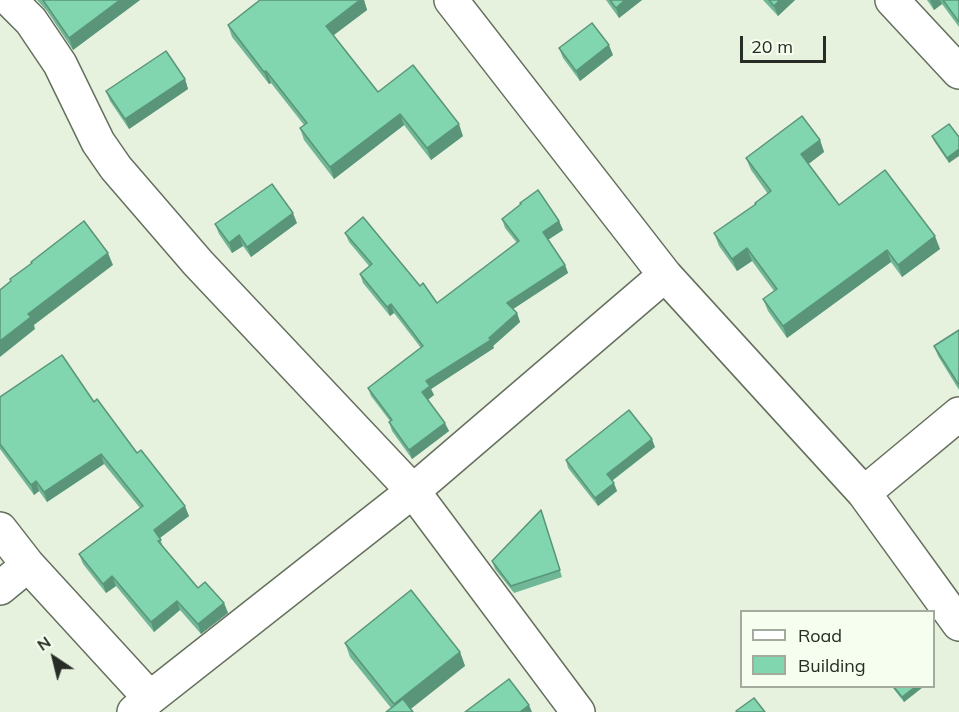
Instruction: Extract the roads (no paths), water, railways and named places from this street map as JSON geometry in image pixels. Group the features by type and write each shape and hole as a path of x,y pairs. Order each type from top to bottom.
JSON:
{"street":[{"path":"10,0 31,21 60,64 98,142 116,168 198,263 413,492 579,712"},
{"path":"451,0 665,275 864,493 959,624"},
{"path":"892,0 959,72"},
{"path":"0,529 142,705 413,492 665,275"},
{"path":"864,493 959,414"},
{"path":"0,588 28,565"}]}
